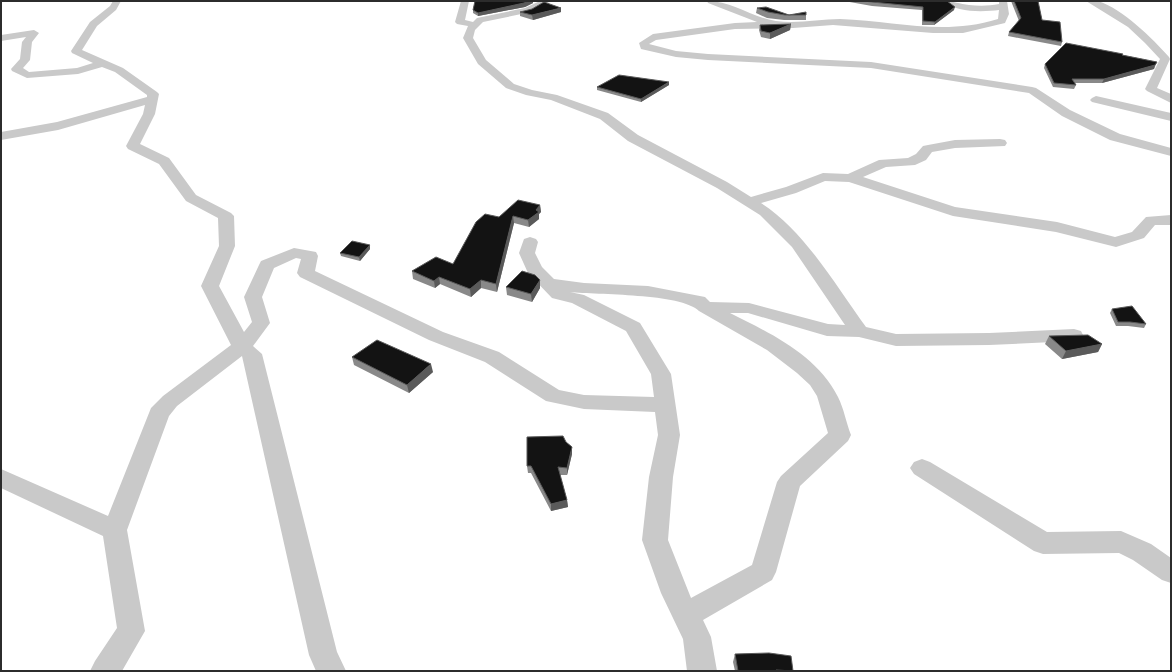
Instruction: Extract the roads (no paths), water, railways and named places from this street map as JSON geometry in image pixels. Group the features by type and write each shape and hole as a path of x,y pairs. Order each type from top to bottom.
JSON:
{"street":[{"path":"117,1 113,8 93,24 76,51 119,70 153,94 149,114 133,146 164,161 191,198 226,216 227,246 210,286 242,347 252,354 323,655 331,671"},
{"path":"465,1 460,22 475,24"},
{"path":"547,1 528,10 480,20 475,24 471,29 468,38 482,62 510,86 530,93 554,98 580,106 604,116 633,138 722,185 765,212 798,244 859,331"},
{"path":"711,1 739,11 758,20 778,24"},
{"path":"948,1 978,9 989,9 1004,3 1004,14 1002,21 983,27 963,30 926,29 840,22 807,25 778,24 735,26 653,37 644,43 645,47 651,49 708,58 871,65 1032,90 1066,113 1115,137 1171,152"},
{"path":"1090,1 1125,21 1150,41 1165,59 1151,89 1171,98"},
{"path":"1,38 34,33 28,42 25,60 16,69 28,75 78,71 103,63"},
{"path":"1,136 58,126 152,99"},
{"path":"1096,100 1171,117"},
{"path":"1125,106 1171,105"},
{"path":"850,178 884,163 910,162 920,157 928,149 955,144 1000,143"},
{"path":"749,202 791,190 823,177 850,178 953,211 1057,227 1116,242 1138,235 1151,220 1171,220"},
{"path":"530,242 526,253 534,269 558,294 578,298 633,327 661,374 669,435 661,478 654,540 674,593 697,636 702,671"},
{"path":"105,671 131,631 115,530 159,413 170,401 242,347 261,323 253,297 268,265 294,253 310,256 306,273 436,336 492,357 554,396 584,402 665,405"},
{"path":"549,284 584,288 648,291 699,301 705,307 766,339 807,370 826,394 840,435 789,482 763,572 685,615"},
{"path":"705,307 749,308 827,330 859,331 896,340 989,339 1087,335"},
{"path":"922,468 1043,543 1121,542 1142,552 1171,572"},
{"path":"1,478 115,530"}]}
